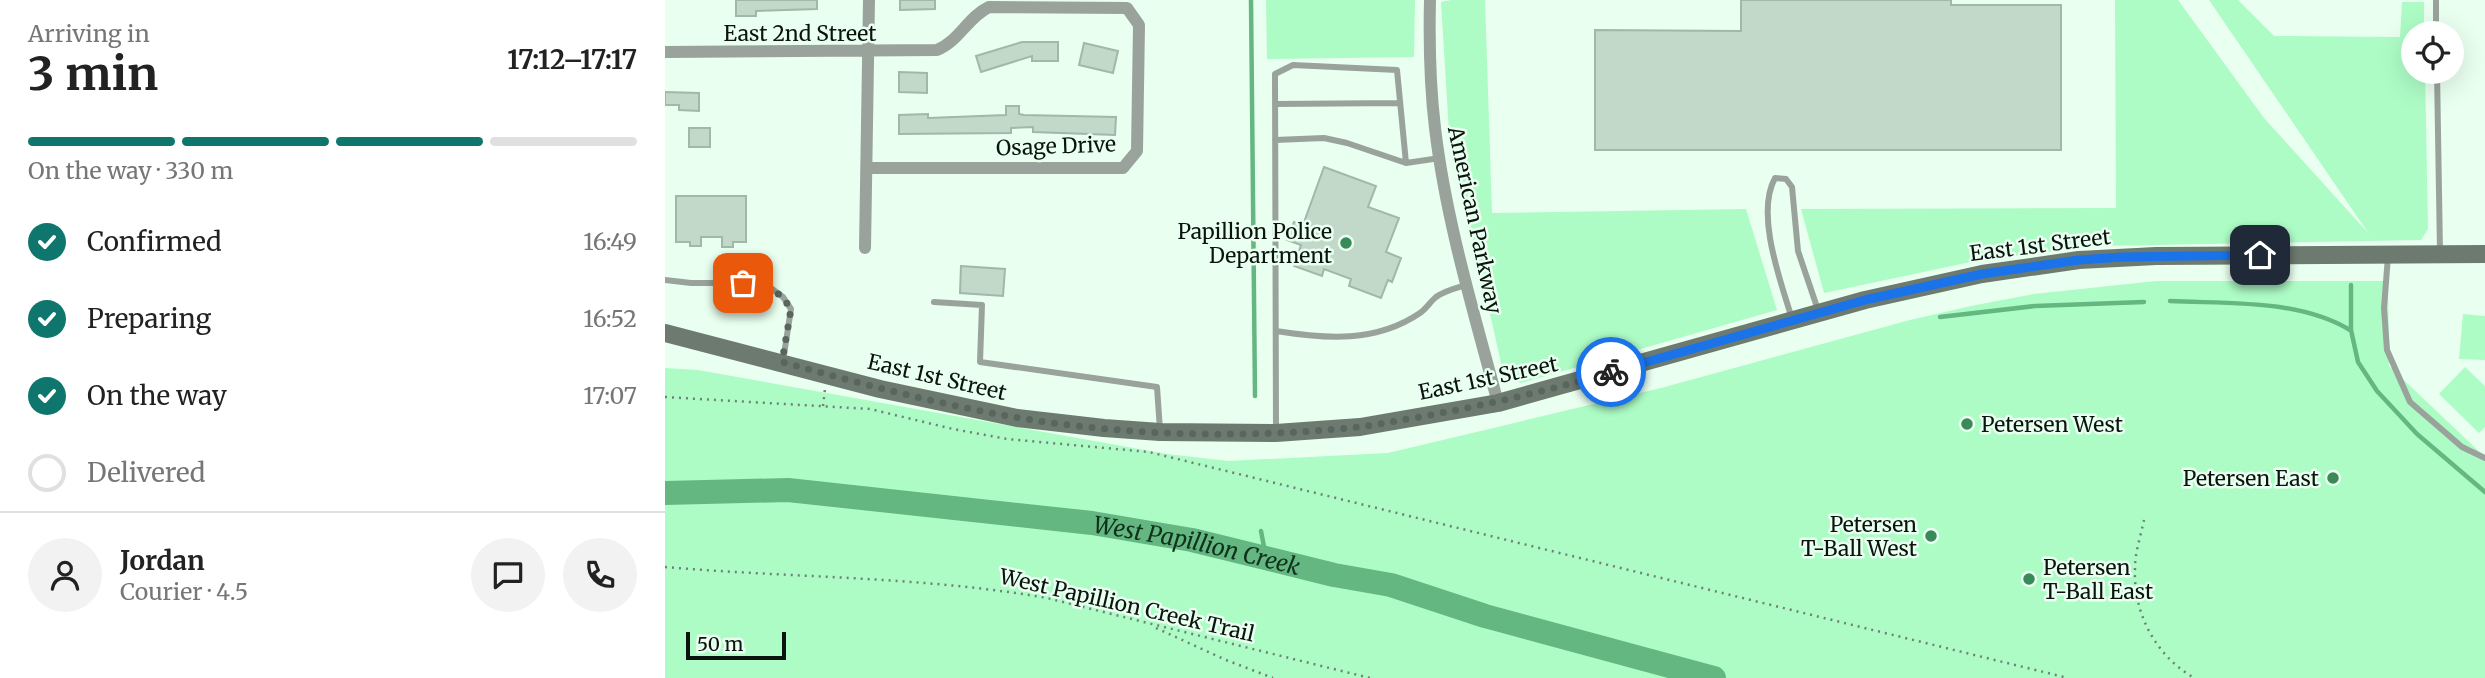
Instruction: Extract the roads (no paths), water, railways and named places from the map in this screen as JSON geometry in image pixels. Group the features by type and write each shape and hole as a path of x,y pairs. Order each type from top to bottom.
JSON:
{"main road":[{"name":"East 1st Street","path":"665,332 880,389 1017,418 1160,432 1276,433 1360,427 1498,403 1917,287 1982,274 2079,260 2157,256 2485,254"}],"street":[{"path":"865,248 869,0"},
{"name":"American Parkway","path":"1430,0 1435,127 1440,158 1467,285 1498,403"},
{"name":"Osage Drive","path":"867,168 1123,168 1137,151 1139,25 1127,8 989,6 977,12 947,46 935,50"},
{"name":"East 2nd Street","path":"665,52 935,50"}],"lane":[{"path":"2436,0 2436,21"},
{"path":"1276,433 1275,74 1293,65 1397,70 1406,163"},
{"path":"2437,84 2440,254"},
{"path":"1275,104 1400,103"},
{"path":"1275,140 1324,138 1406,163 1440,158"},
{"path":"1792,321 1769,242 1769,188 1775,178 1787,179 1792,187 1798,251 1819,314"},
{"path":"2388,254 2383,308 2387,350 2410,402 2462,447 2485,458"},
{"path":"665,280 768,286 783,297 791,309 782,362"},
{"path":"1276,331 1344,338 1387,330 1421,312 1437,296 1467,285"},
{"path":"934,302 982,305 979,362 1157,387 1160,432"}],"waterway":[{"path":"1251,0 1255,396"},
{"path":"2351,285 2351,330 2358,362 2377,391 2417,434 2485,492"},
{"path":"2170,301 2239,303 2285,308 2330,320 2350,330"},
{"path":"1940,317 2035,306 2144,302"},
{"name":"West Papillion Creek","path":"665,493 788,490 1092,523 1192,540 1334,575 1391,585 1485,616 1714,678"},
{"path":"1261,531 1266,557"}],"place":[{"name":"Papillion Police Department","path":"1346,243"},
{"name":"Petersen West","path":"1967,424"},
{"name":"Petersen East","path":"2333,478"},
{"name":"Petersen T-Ball West","path":"1931,536"},
{"name":"Petersen T-Ball East","path":"2029,579"}]}
